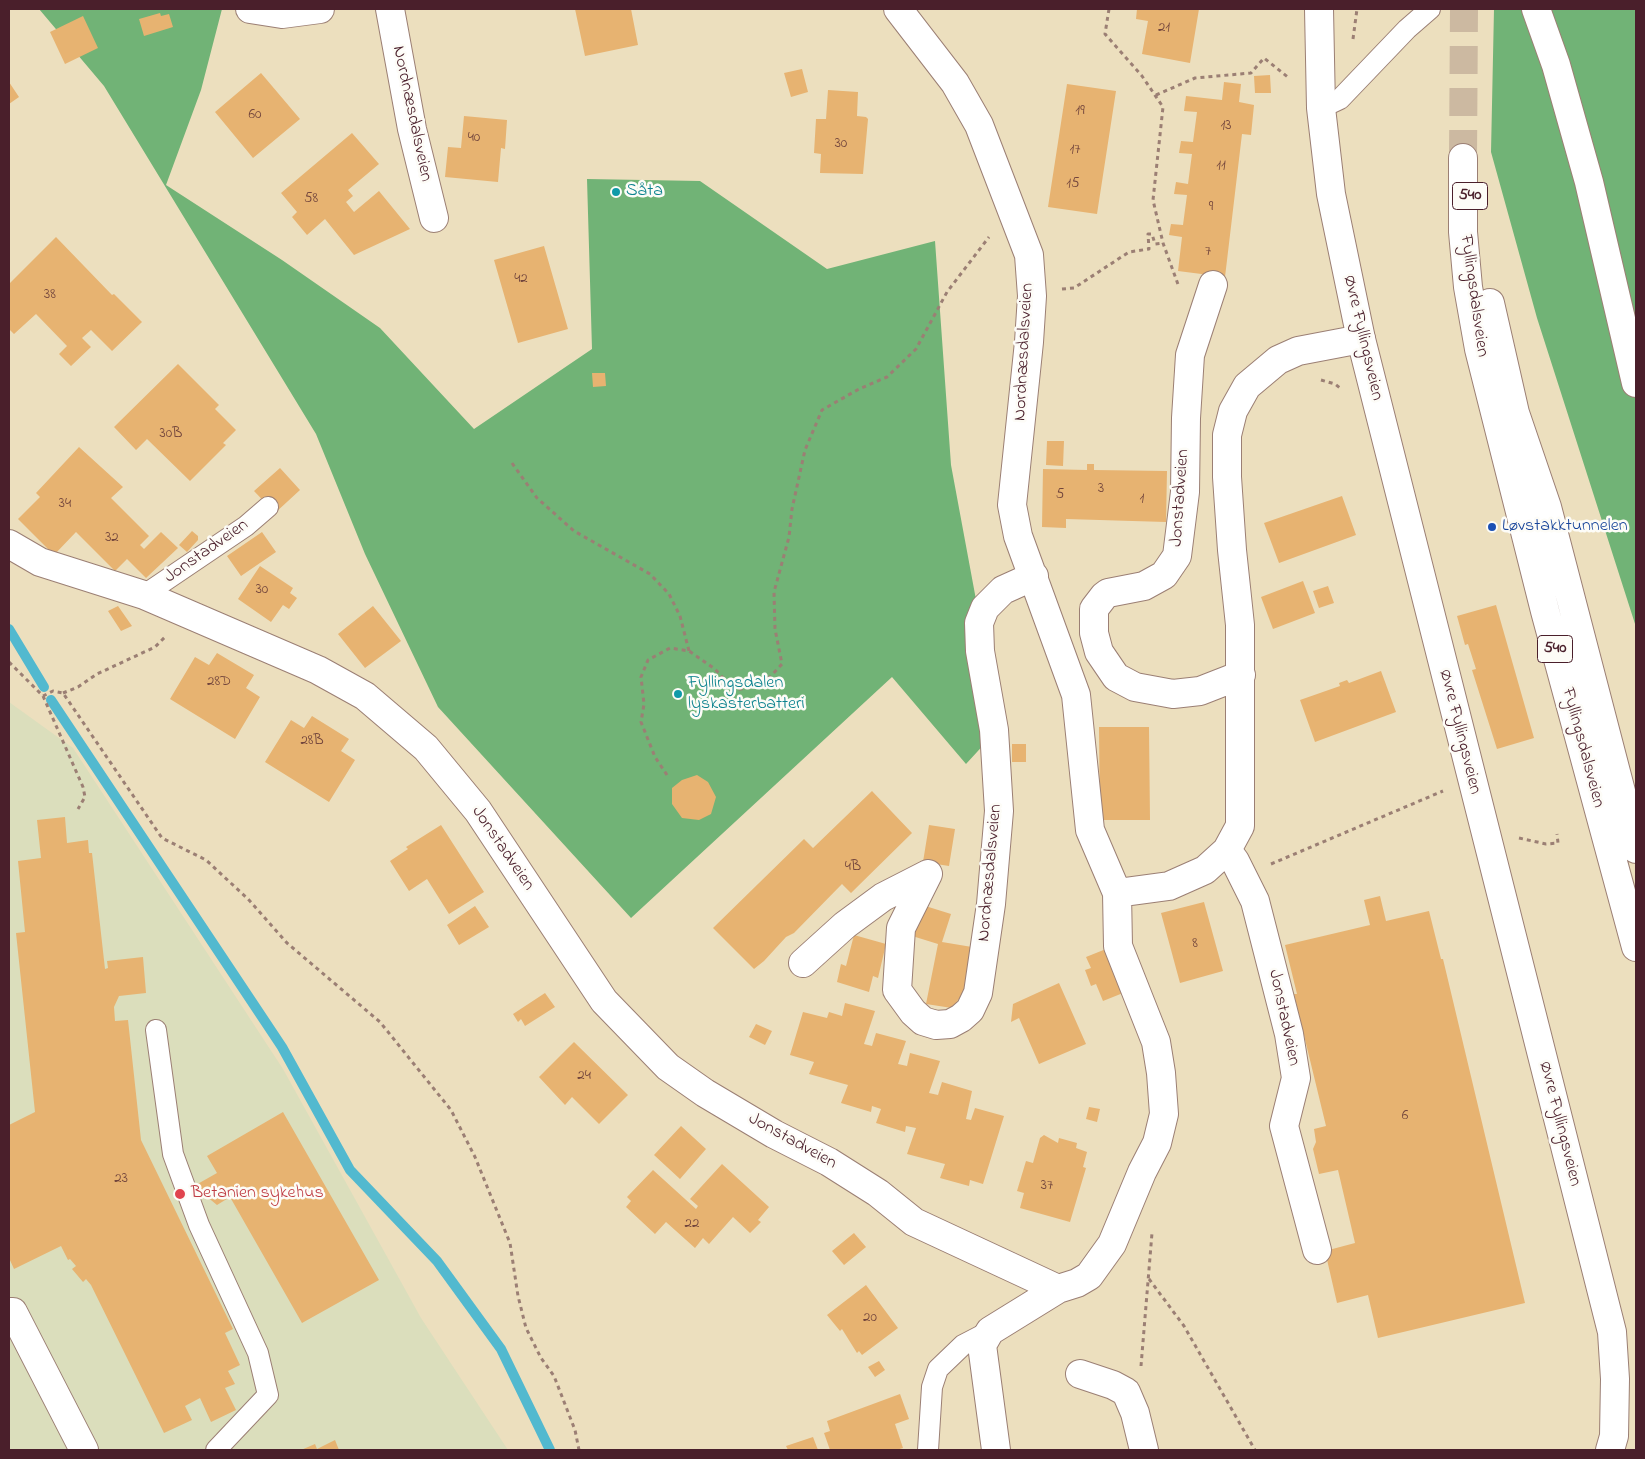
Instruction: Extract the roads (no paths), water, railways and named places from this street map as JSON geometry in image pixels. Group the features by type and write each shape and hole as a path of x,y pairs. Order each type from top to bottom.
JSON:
{"street":[{"path":"250,9 282,14 320,9"},
{"name":"Nordnæsdalsveien","path":"390,9 412,129 434,218"},
{"name":"Nordnæsdalsveien","path":"898,9 955,83 979,125 1029,256 1031,293 1019,449 1012,504 1018,536 1076,695 1090,830 1117,893"},
{"name":"Øvre Fyllingsveien","path":"1319,9 1321,108 1331,194 1361,339 1612,1332 1615,1379 1614,1436 1610,1450"},
{"path":"1536,9 1556,65 1589,182 1636,383"},
{"name":"Fyllingsdalsveien","path":"1636,849 1549,516 1515,413 1499,348 1463,158 1463,232 1468,287 1479,349 1545,611 1636,947"},
{"name":"Jonstadveien","path":"1214,284 1190,355 1186,418 1186,492 1177,556 1164,575 1144,586 1108,593 1104,596 1094,610 1094,633 1099,652 1116,677 1135,687 1173,694 1200,691 1241,675"},
{"path":"996,1450 982,1345 990,1331 1058,1289 1077,1284 1090,1276 1112,1244 1142,1172 1157,1142 1164,1114 1161,1073 1156,1042 1118,946 1117,893 1169,886 1205,870 1227,850 1240,826 1240,625 1227,477 1227,435 1233,411 1247,386 1278,360 1298,352 1361,339"},
{"name":"Jonstadveien","path":"9,544 40,562 144,595 318,670 365,696 426,748 478,811 604,1002 668,1067 774,1134 829,1162 878,1194 914,1222 1058,1289"},
{"name":"Nordnæsdalsveien","path":"803,963 845,925 883,897 928,874 901,928 897,990 912,1012 922,1021 936,1026 950,1024 970,1010 978,993 991,904 999,810 994,730 980,651 979,623 985,608 1003,590 1034,576"},
{"name":"Jonstadveien","path":"1227,850 1243,876 1255,901 1289,1034 1296,1078 1284,1126 1317,1250"},
{"path":"10,1309 84,1450"},
{"path":"1080,1374 1126,1392 1135,1413 1144,1450"}],"lane":[{"path":"1321,108 1340,99 1407,29 1430,9"},
{"name":"Jonstadveien","path":"144,595 246,526 268,507"},
{"path":"156,1030 173,1154 199,1224 258,1353 268,1395 216,1450"},
{"path":"928,1450 932,1388 938,1369 964,1345 990,1331"}],"waterway":[{"path":"9,629 44,687"},
{"path":"51,700 282,1047 350,1170 437,1261 501,1349 550,1450"}],"tunnel":[{"path":"1463,158 1464,9"}],"place":[{"name":"Såta","path":"616,192"},
{"name":"Løvstakktunnelen","path":"1492,527"},
{"name":"Fyllingsdalen lyskasterbatteri","path":"678,694"},
{"name":"Betanien sykehus","path":"180,1194"}]}
